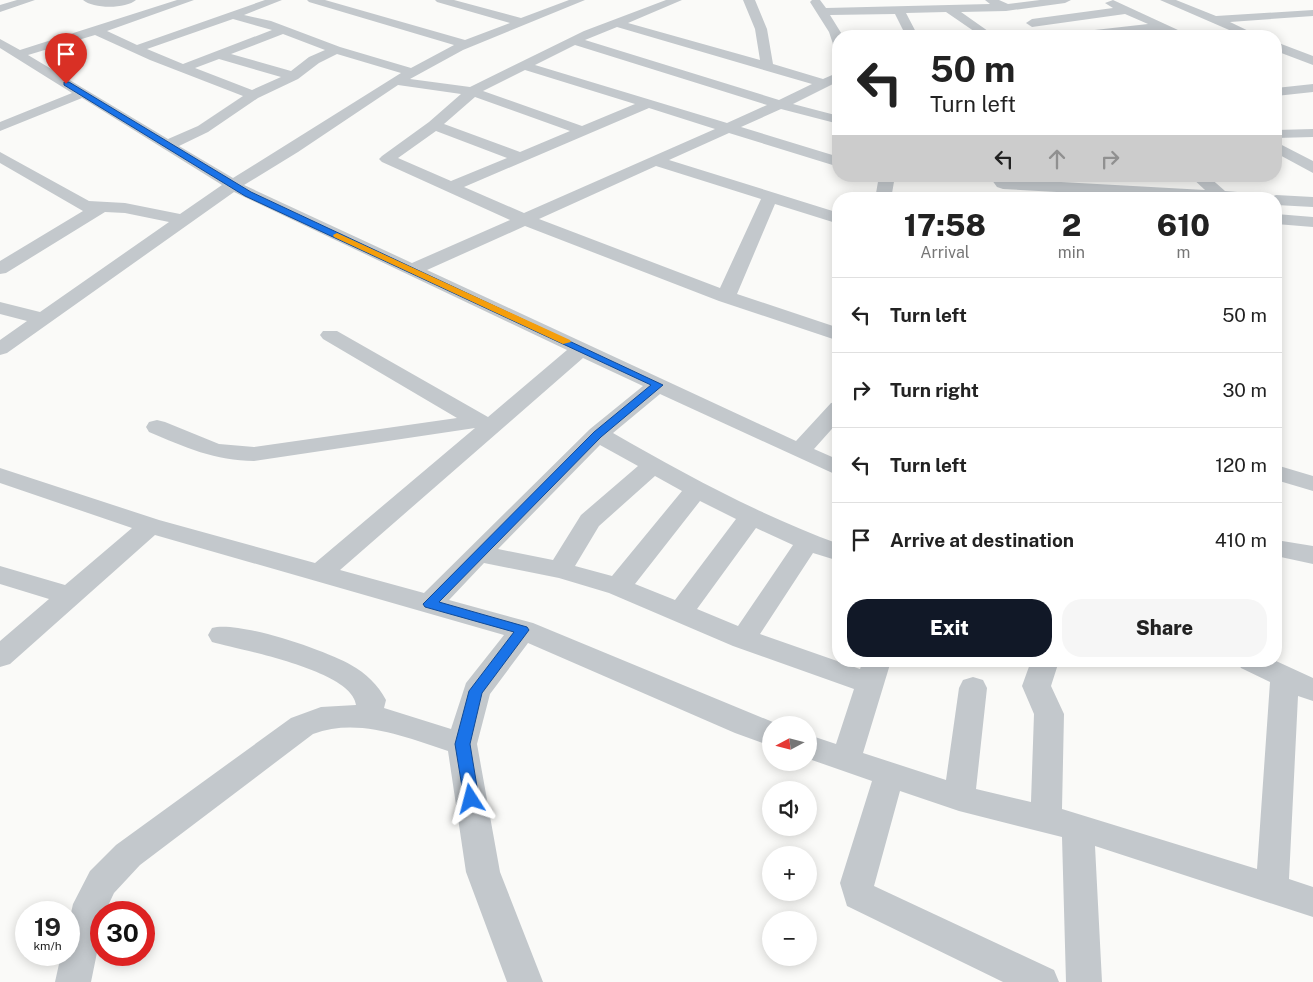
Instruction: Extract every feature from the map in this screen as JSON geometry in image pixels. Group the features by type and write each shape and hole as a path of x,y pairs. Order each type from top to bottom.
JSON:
{"street":[{"path":"0,9 29,0"},
{"path":"89,0 117,4 130,0"},
{"path":"18,54 96,31 188,0"},
{"path":"136,49 276,0"},
{"path":"441,0 521,22"},
{"path":"546,0 565,5"},
{"path":"0,349 233,185 396,81 465,44 578,0"},
{"path":"676,0 575,41 473,92 434,125 387,159 525,220 726,296 832,333"},
{"path":"749,0 761,29 767,67"},
{"path":"815,0 834,30"},
{"path":"991,0 1045,30"},
{"path":"823,12 1005,8 1026,3 1066,0"},
{"path":"1104,0 1171,30"},
{"path":"1166,0 1239,30"},
{"path":"320,1 465,44"},
{"path":"1263,6 1286,15"},
{"path":"950,9 980,30"},
{"path":"899,10 909,30"},
{"path":"1032,23 1126,10"},
{"path":"1215,20 1313,12"},
{"path":"230,15 284,30 336,50 412,72"},
{"path":"617,23 823,83"},
{"path":"1128,30 1162,26"},
{"path":"184,68 284,30"},
{"path":"96,31 136,49 253,94"},
{"path":"575,41 780,105 832,118"},
{"path":"1282,44 1304,42"},
{"path":"0,43 248,194 832,466"},
{"path":"1282,48 1313,61"},
{"path":"168,145 203,129 253,94 293,76 314,60 336,50"},
{"path":"219,55 293,76"},
{"path":"525,66 832,160"},
{"path":"412,270 780,105 832,79"},
{"path":"396,81 473,92 582,131"},
{"path":"1282,91 1313,88"},
{"path":"0,127 83,93"},
{"path":"452,187 647,104"},
{"path":"434,125 521,158"},
{"path":"1282,134 1313,133"},
{"path":"1282,154 1313,150"},
{"path":"1282,155 1313,169"},
{"path":"0,157 85,206 125,208 184,220"},
{"path":"656,161 832,218"},
{"path":"1205,182 1216,192"},
{"path":"1002,186 1133,192"},
{"path":"726,296 770,197"},
{"path":"1282,200 1313,202"},
{"path":"0,269 101,207"},
{"path":"1282,219 1313,222"},
{"path":"0,308 44,319"},
{"path":"330,335 485,424"},
{"path":"319,574 485,424 581,349"},
{"path":"429,604 598,434 658,385"},
{"path":"798,450 832,415"},
{"path":"157,427 216,452 234,455 485,424"},
{"path":"598,434 695,491 751,517 832,550"},
{"path":"560,570 590,521 652,466"},
{"path":"1282,472 1313,472"},
{"path":"1282,474 1313,484"},
{"path":"0,475 150,526 523,630 762,731"},
{"path":"618,587 695,491"},
{"path":"680,612 751,517"},
{"path":"0,657 150,526"},
{"path":"743,640 808,541"},
{"path":"1282,549 1313,555"},
{"path":"480,554 560,570 618,587 743,640 832,662"},
{"path":"0,575 69,596"},
{"path":"523,630 476,691 462,744 483,872 525,982"},
{"path":"222,635 322,661 358,684 366,692 371,700 368,716"},
{"path":"846,760 873,672 853,667"},
{"path":"1042,667 1035,684 1036,689 1047,705 1049,714 1046,819"},
{"path":"1264,667 1313,690"},
{"path":"1272,889 1285,677"},
{"path":"959,798 973,688"},
{"path":"73,982 90,904 102,882 128,855 302,726 316,719 352,715 368,716 462,744"},
{"path":"818,750 959,798 1078,826 1313,902"},
{"path":"889,775 857,883 859,895 1041,982"},
{"path":"1078,826 1084,982"}],"slow traffic":[{"path":"337,235 566,342"}],"route":[{"path":"66,84 248,194 658,385 598,434 429,604 523,630 476,691 462,744 471,799"}]}
